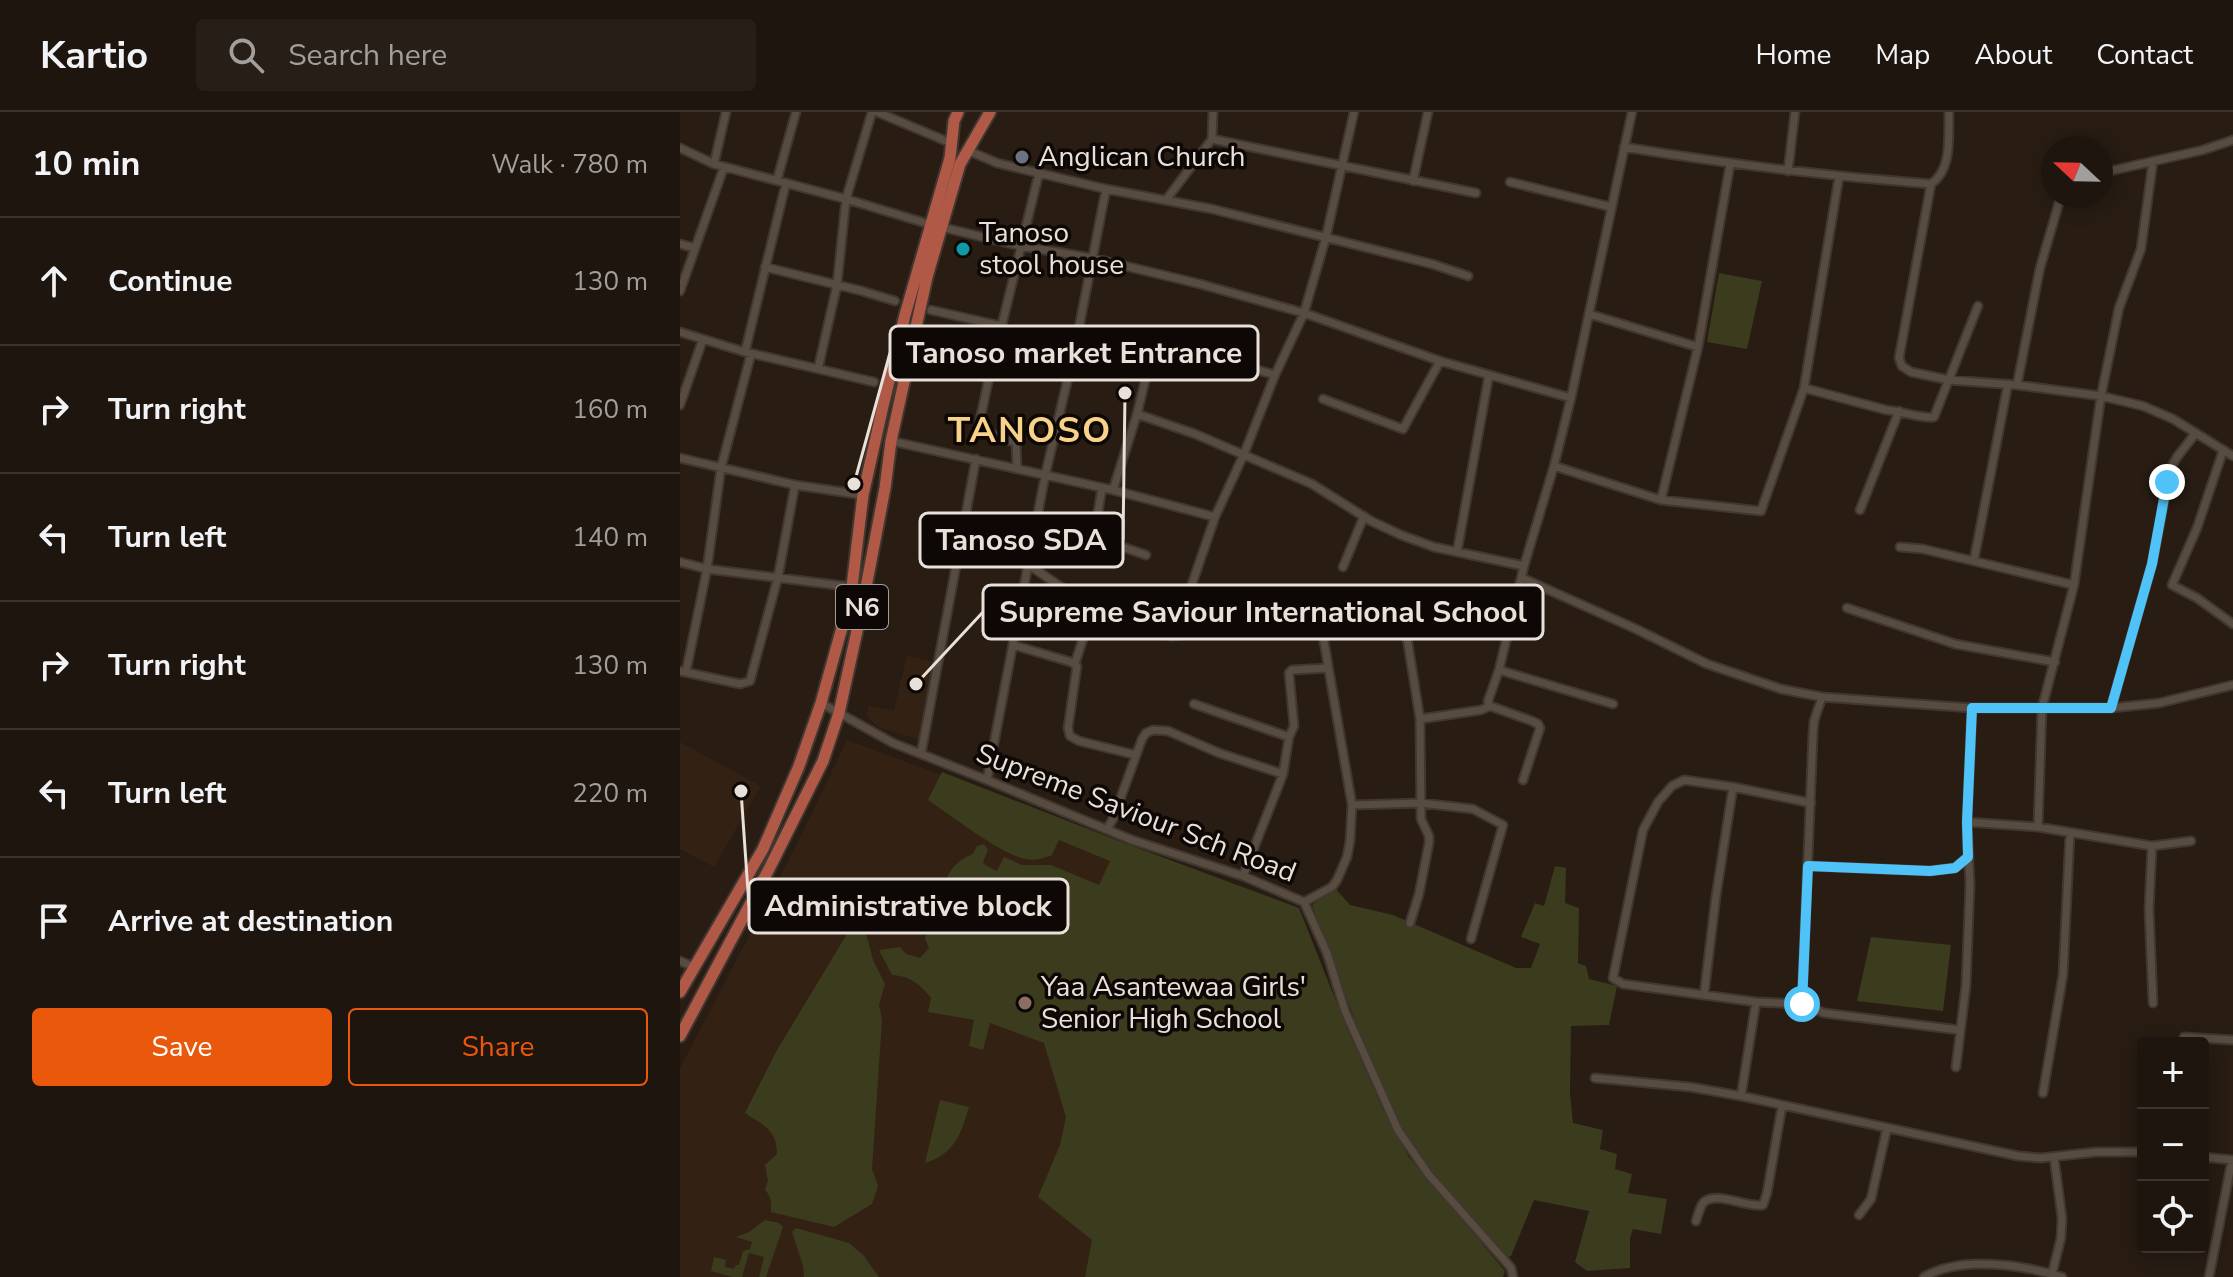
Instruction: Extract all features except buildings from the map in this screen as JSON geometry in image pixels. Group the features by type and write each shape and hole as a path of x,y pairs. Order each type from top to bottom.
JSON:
{"main road":[{"name":"N6","path":"680,1036 823,761 839,713 958,112"},
{"name":"N6","path":"680,992 763,849 799,766 821,703 852,587 863,495 905,315 960,164 990,112"}],"street":[{"path":"714,164 726,112"},
{"path":"777,180 796,112"},
{"path":"818,369 837,285 846,199 875,112 953,144"},
{"path":"1166,200 1212,139 1213,112"},
{"path":"1192,584 1215,517 1304,313 1326,237 1354,112"},
{"path":"1413,181 1428,112"},
{"path":"1486,708 1499,670 1524,566 1571,398 1632,112"},
{"path":"1788,171 1795,112"},
{"path":"1624,147 1730,165 1931,184 1940,178 1945,168 1949,112"},
{"path":"1212,139 1476,193"},
{"path":"2113,170 2233,140"},
{"path":"680,148 714,164 937,226 1021,246 1092,258 1304,313 1440,361 1571,398"},
{"path":"967,150 997,163 1106,189 1212,209 1468,276"},
{"path":"2038,827 2042,708 2074,585 2101,396 2119,308 2141,249 2153,161"},
{"path":"1661,500 1698,347 1730,165"},
{"path":"680,291 724,167"},
{"path":"1017,469 1016,443 983,431 979,425 1039,173"},
{"path":"1554,466 1661,500 1761,511 1804,388 1839,177"},
{"path":"1510,182 1611,207"},
{"path":"786,183 721,468 707,569 683,671 740,684 750,681 778,577 795,485"},
{"path":"1931,184 1899,358 1902,366 1911,372 1949,380 2013,384 2101,396 2159,412 2233,456"},
{"path":"987,780 1045,476 1075,348 1106,189"},
{"path":"1974,560 2040,268 2058,208"},
{"path":"680,244 695,248"},
{"path":"765,267 895,301"},
{"path":"1804,388 1886,410 1934,417 1978,306"},
{"path":"931,310 1001,326"},
{"path":"1589,314 1698,347"},
{"path":"680,332 748,353 874,382"},
{"path":"680,405 703,339"},
{"path":"1075,348 1148,369"},
{"path":"1113,490 1148,369 1154,364 1174,368 1187,360 1206,355 1275,375"},
{"path":"1323,399 1403,429 1440,361"},
{"path":"1457,552 1489,375"},
{"path":"1860,510 1899,411"},
{"path":"1137,414 1195,434 1312,484 1401,535 1434,547 1524,566"},
{"path":"2111,708 2152,564 2170,469 2195,434"},
{"path":"891,441 1113,490 1215,517"},
{"path":"2223,451 2197,528 2172,585 2197,598 2233,624"},
{"path":"680,458 795,485 863,495"},
{"path":"921,754 976,459"},
{"path":"1102,488 1096,538 1146,555"},
{"path":"1343,567 1364,516"},
{"path":"1900,547 1974,560 2074,585"},
{"path":"680,562 707,569 852,587"},
{"path":"1029,565 1093,609 1118,621 1171,636 1266,626 1322,630 1405,625 1420,719 1421,819 1429,836 1419,894 1410,923"},
{"path":"1522,578 1707,664 1781,689 1822,697 1972,708 2111,708 2159,703 2233,685"},
{"path":"1847,608 1969,648 2055,662"},
{"path":"1093,609 1075,663 1078,669 1068,728 1070,736 1136,755"},
{"path":"1304,902 1332,887 1337,880 1347,857 1352,805 1322,630"},
{"path":"1013,645 1075,663"},
{"path":"1243,876 1283,774 1289,737 1294,726 1289,673 1297,669 1328,668"},
{"path":"1499,670 1613,704"},
{"path":"1802,1004 1814,721 1822,697"},
{"name":"Supreme Saviour Sch Road","path":"821,703 882,738 1132,840 1243,876 1304,902 1327,953 1345,1011 1398,1130 1429,1175 1511,1268 1513,1277"},
{"path":"1194,704 1289,737"},
{"path":"1420,719 1486,708 1538,724 1540,728 1523,780"},
{"path":"1956,1067 1966,985 1970,884 1967,822 1972,708"},
{"path":"1107,829 1146,733 1153,730 1168,731 1219,753 1283,774"},
{"path":"1811,803 1684,780 1672,786 1658,802 1643,830 1613,978 1623,984 1756,1002 1802,1004 1824,1013 1959,1030"},
{"path":"1704,995 1733,787"},
{"path":"1352,805 1421,803 1473,809 1503,825 1471,939"},
{"path":"1967,822 2038,827 2152,846 2191,841"},
{"path":"2043,1093 2063,975 2070,833"},
{"path":"2152,846 2149,909 2153,1003"},
{"path":"1808,866 1930,871 1955,868 1968,857"},
{"path":"680,961 694,967"},
{"path":"1741,1096 1756,1002"},
{"path":"2209,1039 2233,1040"},
{"path":"1595,1078 1690,1087 1741,1096 2018,1156 2041,1158 2096,1152 2137,1152"},
{"path":"1696,1221 1704,1203 1709,1200 1726,1199 1753,1206 1763,1205 1782,1106"},
{"path":"1859,1215 1871,1199 1887,1128"},
{"path":"2052,1274 2061,1238 2062,1218 2054,1157"},
{"path":"2209,1158 2233,1160 2209,1277"},
{"path":"1924,1277 1961,1265 2025,1267 2062,1277"}],"shaded area":[{"path":"907,656 937,662 921,740 878,727 867,717 868,706 894,710"},
{"name":"Yaa Asantewaa Girls' Senior High School","path":"847,740 1299,908 1383,1110 1409,1157 1505,1271 1503,1277 680,1277 680,1068 796,846"},
{"path":"680,742 761,786 714,867 680,849"}],"green space":[{"path":"1719,273 1762,281 1747,349 1707,342"},
{"path":"942,772 1299,908 1383,1110 1409,1157 1505,1271 1503,1277 1085,1277 1092,1240 1038,1197 1060,1145 1066,1117 1044,1043 990,1023 983,1050 969,1046 974,1020 928,1012 931,998 914,982 892,975 879,950 900,947 906,954 920,958 929,948 925,938 937,914 949,915 954,908 956,893 946,882 952,868 973,854 977,846 984,844 988,850 983,862 997,871 1004,857 1022,865 1051,865 1099,885 1110,861 1059,840 1051,856 1032,860 1008,853 928,800"},
{"path":"1555,866 1566,868 1565,903 1579,908 1578,963 1586,966 1589,979 1617,986 1609,1025 1571,1026 1573,1123 1603,1130 1600,1149 1617,1154 1615,1169 1632,1174 1628,1193 1667,1199 1661,1234 1633,1229 1630,1268 1587,1271 1575,1262 1589,1211 1534,1200 1511,1256 1507,1257 1447,1191 1402,1129 1356,1023 1312,905 1335,888 1350,905 1393,915 1516,968 1531,968 1540,944 1521,937 1535,903 1544,906"},
{"path":"853,924 865,930 873,960 885,984 879,1005 882,1020 872,1169 878,1186 872,1204 834,1227 771,1212 770,1198 765,1190 768,1180 765,1165 777,1154 775,1139 768,1129 745,1113 777,1050"},
{"path":"1871,937 1951,945 1943,1011 1857,1001"},
{"path":"940,1100 969,1107 950,1149 925,1163"},
{"path":"765,1220 783,1227 766,1277 759,1277 764,1257 749,1253 742,1277 711,1271 714,1257 726,1260 725,1267 734,1269 739,1265 743,1251 750,1249 752,1242 736,1237"},
{"path":"796,1228 849,1243 864,1256 879,1277 804,1277 792,1232"}],"place":[{"name":"Anglican Church","path":"1022,157"},
{"name":"Tanoso stool house","path":"963,249"},
{"name":"Tanoso SDA","path":"1125,393"},
{"name":"Tanoso market Entrance","path":"854,484"},
{"name":"Supreme Saviour International School","path":"916,684"},
{"name":"Administrative block","path":"741,791"},
{"name":"Yaa Asantewaa Girls' Senior High School","path":"1025,1003"}],"district":[{"name":"TANOSO","path":"1030,430"}],"route":[{"path":"1802,1004 1808,866 1950,870 1968,857 1972,708 2111,708 2152,564 2167,482"}]}
